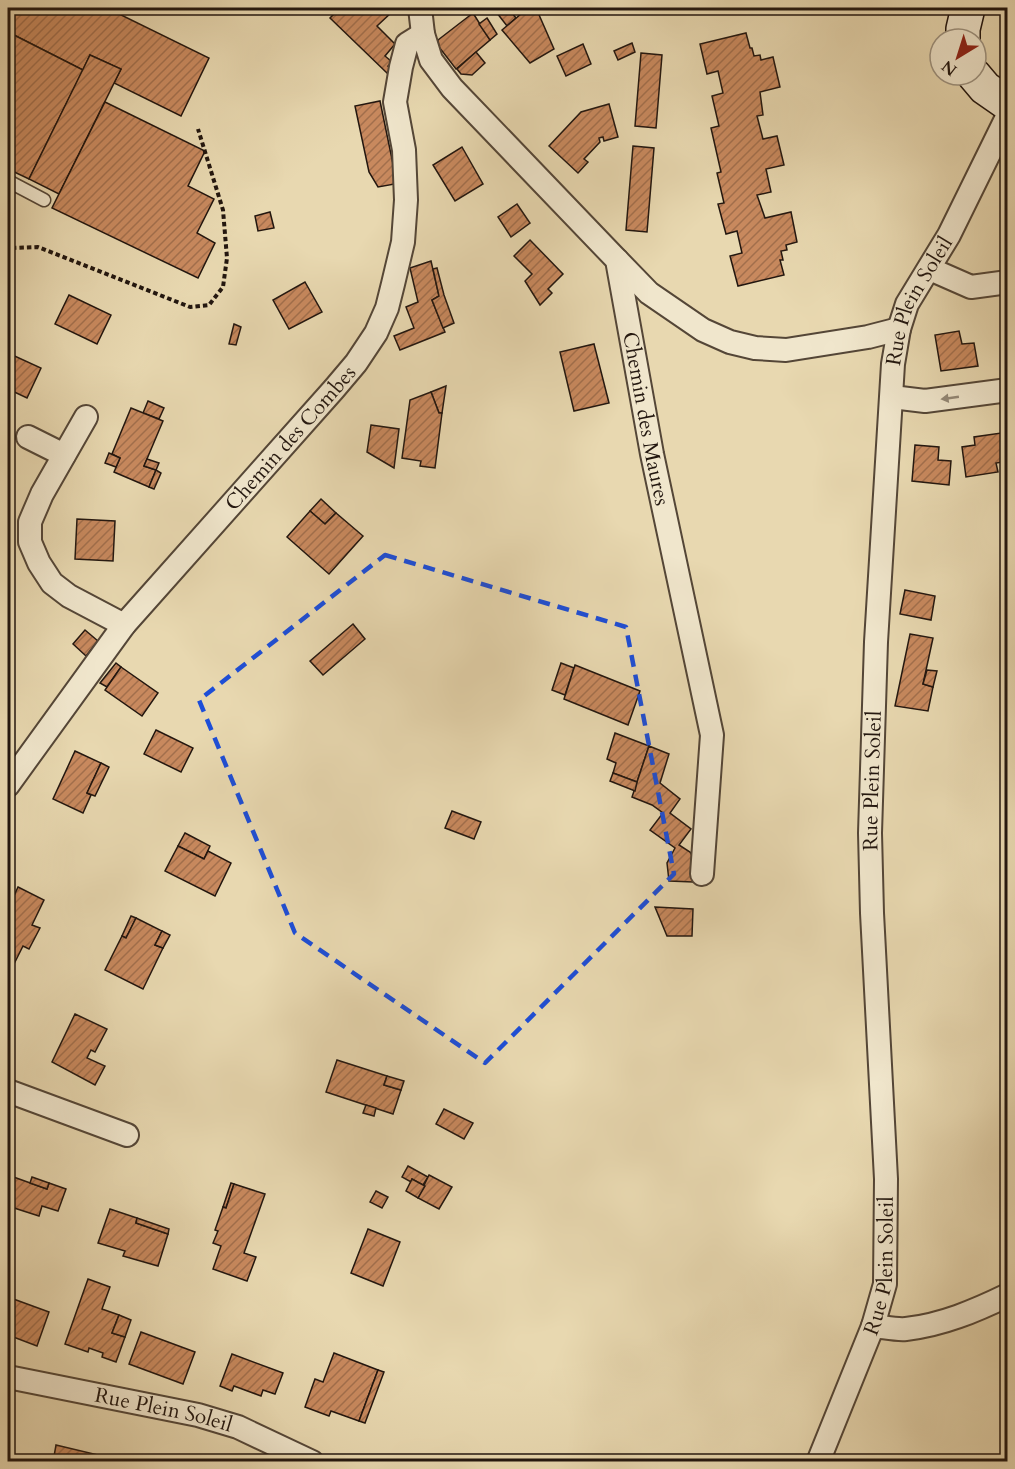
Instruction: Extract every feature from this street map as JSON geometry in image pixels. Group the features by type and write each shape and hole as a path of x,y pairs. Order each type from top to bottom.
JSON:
{"main road":[{"path":"984,87 997,99 1008,104"}],"street":[{"path":"420,8 423,34 431,60 452,88 649,293 703,330 730,342 755,348 786,350 868,338 899,329"},
{"name":"Chemin des Combes","path":"8,784 124,625 334,389 356,363 376,333 387,308 403,242 406,200 404,150 395,102 407,44 423,34"},
{"name":"Rue Plein Soleil","path":"818,1461 873,1326 885,1284 886,1179 870,833 876,642 893,364 899,329 907,304 949,235 1008,115"},
{"name":"Chemin des Maures","path":"617,260 651,454 712,735 702,874"},
{"path":"930,269 971,287 1008,282"},
{"path":"892,397 925,401 1008,390"},
{"path":"86,417 42,494 30,522 30,542 39,563 52,583 69,596 124,625"},
{"path":"28,437 64,455"},
{"path":"8,1091 127,1135"},
{"path":"873,1326 904,1329 945,1321 974,1312 1008,1295"},
{"name":"Rue Plein Soleil","path":"8,1377 198,1415 238,1427 312,1461"}],"lane":[{"path":"8,181 44,200"}],"path":[{"path":"8,255 13,248 38,247 190,307 209,305 223,287 226,258 225,234 223,210 198,129"}],"highlighted area":[{"path":"385,555 626,627 674,874 485,1063 295,933 199,700"}],"building":[{"path":"8,8 107,8 209,58 181,116 114,83 121,69 90,55 83,70 8,32"},
{"path":"340,8 391,8 394,10 377,26 395,44 385,56 392,62 388,66 393,69 388,74 330,18"},
{"path":"503,8 508,8 516,18 507,26 497,13"},
{"path":"528,8 536,8 554,49 530,63 502,30"},
{"path":"473,13 490,40 456,69 439,47 438,40"},
{"path":"487,18 497,34 490,40 479,24"},
{"path":"8,32 83,70 29,179 8,169"},
{"path":"746,33 754,56 760,55 761,60 773,57 780,87 760,92 763,115 757,116 763,139 777,136 784,165 766,169 771,192 757,195 765,218 791,212 797,242 786,245 787,250 781,251 783,260 780,260 784,275 738,286 730,256 742,253 737,231 726,234 718,204 724,203 717,173 721,172 711,128 719,126 712,96 723,93 718,71 707,74 700,44"},
{"path":"632,43 635,52 618,60 614,51"},
{"path":"583,44 591,64 566,76 557,56"},
{"path":"476,52 485,63 472,75 461,74 457,69"},
{"path":"641,53 662,55 656,128 635,126"},
{"path":"90,55 121,69 59,194 29,179"},
{"path":"380,101 395,184 378,187 369,172 355,106"},
{"path":"105,102 205,151 188,186 214,199 197,233 215,243 198,278 52,208"},
{"path":"609,104 618,137 604,141 603,137 599,138 600,142 584,159 588,162 578,173 549,146 581,112"},
{"path":"633,146 654,148 647,232 626,230"},
{"path":"462,147 483,184 455,201 433,165"},
{"path":"517,204 530,223 511,237 498,217"},
{"path":"270,212 274,228 258,231 255,216"},
{"path":"530,240 563,274 548,289 552,293 540,305 525,281 532,274 514,256"},
{"path":"431,261 439,296 432,300 445,332 400,350 394,336 414,328 406,307 418,302 410,268"},
{"path":"437,268 454,323 443,328 432,300 439,296 433,269"},
{"path":"305,282 322,312 289,329 273,300"},
{"path":"69,295 111,315 97,344 55,324"},
{"path":"234,324 241,327 236,345 229,344"},
{"path":"959,331 962,344 974,343 978,366 941,371 935,335"},
{"path":"594,344 609,403 574,411 560,352"},
{"path":"8,353 41,368 27,398 8,389"},
{"path":"446,386 442,413 439,413 431,392"},
{"path":"431,392 439,413 442,413 435,468 420,466 421,461 402,458 410,400"},
{"path":"148,401 164,408 159,419 143,413"},
{"path":"131,408 163,421 144,466 156,470 149,487 114,472 120,458 112,454"},
{"path":"371,425 399,429 394,468 367,452"},
{"path":"1008,432 1008,461 996,463 998,472 966,477 962,447 975,445 974,437"},
{"path":"915,445 939,447 938,460 951,461 949,485 912,481"},
{"path":"109,453 120,458 116,467 105,463"},
{"path":"147,459 159,463 156,470 144,466"},
{"path":"156,470 161,473 154,489 149,487"},
{"path":"321,499 336,513 325,524 310,511"},
{"path":"310,511 325,524 336,513 363,536 329,574 287,537"},
{"path":"77,519 115,521 113,561 75,559"},
{"path":"905,590 935,596 931,620 900,614"},
{"path":"353,624 365,639 323,675 310,661"},
{"path":"85,630 98,641 86,656 73,644"},
{"path":"910,634 933,638 923,684 933,687 928,711 895,706"},
{"path":"116,663 121,667 107,687 100,683"},
{"path":"561,663 574,668 565,695 552,690"},
{"path":"575,665 640,691 628,725 564,699"},
{"path":"121,667 158,693 142,716 105,690"},
{"path":"927,670 937,671 933,687 923,684"},
{"path":"156,730 193,748 181,772 144,754"},
{"path":"615,733 649,746 637,782 613,773 616,763 607,759"},
{"path":"649,746 669,754 660,783 680,799 670,813 691,829 679,845 690,852 693,857 693,882 669,881 667,863 675,848 650,830 663,813 652,805 632,797"},
{"path":"75,751 101,763 87,793 91,795 83,813 53,799"},
{"path":"101,763 109,767 95,796 87,793"},
{"path":"613,773 637,782 635,791 610,781"},
{"path":"452,811 481,822 474,839 445,828"},
{"path":"185,833 210,846 204,859 178,846"},
{"path":"178,846 204,859 208,851 231,863 215,896 165,871"},
{"path":"18,887 44,900 32,925 40,928 29,949 23,946 13,966 8,963 8,909"},
{"path":"655,907 693,909 692,936 667,936"},
{"path":"131,916 136,918 126,938 122,936"},
{"path":"136,918 162,931 155,945 163,948 143,989 105,970 122,936 126,938"},
{"path":"162,931 170,935 163,948 155,945"},
{"path":"75,1014 107,1029 95,1052 91,1050 87,1058 105,1066 95,1085 52,1062"},
{"path":"337,1060 387,1076 384,1085 401,1090 393,1114 326,1092"},
{"path":"387,1076 404,1081 401,1090 384,1085"},
{"path":"366,1105 376,1108 374,1116 363,1113"},
{"path":"444,1109 473,1123 464,1139 436,1124"},
{"path":"408,1166 428,1177 423,1185 402,1177"},
{"path":"8,1175 47,1189 49,1183 66,1189 58,1211 42,1206 39,1216 11,1207 8,1216"},
{"path":"429,1175 452,1187 439,1209 418,1198"},
{"path":"32,1177 49,1183 47,1189 30,1183"},
{"path":"412,1179 425,1186 418,1198 406,1191"},
{"path":"231,1183 234,1184 226,1208 223,1207"},
{"path":"234,1184 265,1194 244,1253 256,1257 247,1281 213,1269 221,1246 213,1243 218,1231 215,1230"},
{"path":"376,1191 388,1197 382,1208 370,1202"},
{"path":"110,1209 137,1218 136,1223 168,1234 158,1266 123,1256 125,1251 98,1243"},
{"path":"137,1218 169,1229 168,1234 136,1223"},
{"path":"368,1229 400,1242 383,1286 351,1273"},
{"path":"88,1279 110,1287 102,1309 119,1315 112,1333 125,1337 116,1362 102,1357 103,1353 89,1348 88,1352 65,1344"},
{"path":"8,1297 49,1312 37,1346 8,1335"},
{"path":"119,1315 131,1320 125,1337 112,1333"},
{"path":"141,1332 195,1352 183,1384 129,1364"},
{"path":"334,1353 378,1370 359,1421 331,1411 329,1416 305,1407 315,1379 323,1382"},
{"path":"232,1354 283,1373 275,1394 263,1390 261,1396 234,1386 232,1391 220,1386"},
{"path":"378,1370 384,1372 365,1423 359,1421"},
{"path":"56,1445 115,1459 115,1462 53,1462"}]}
